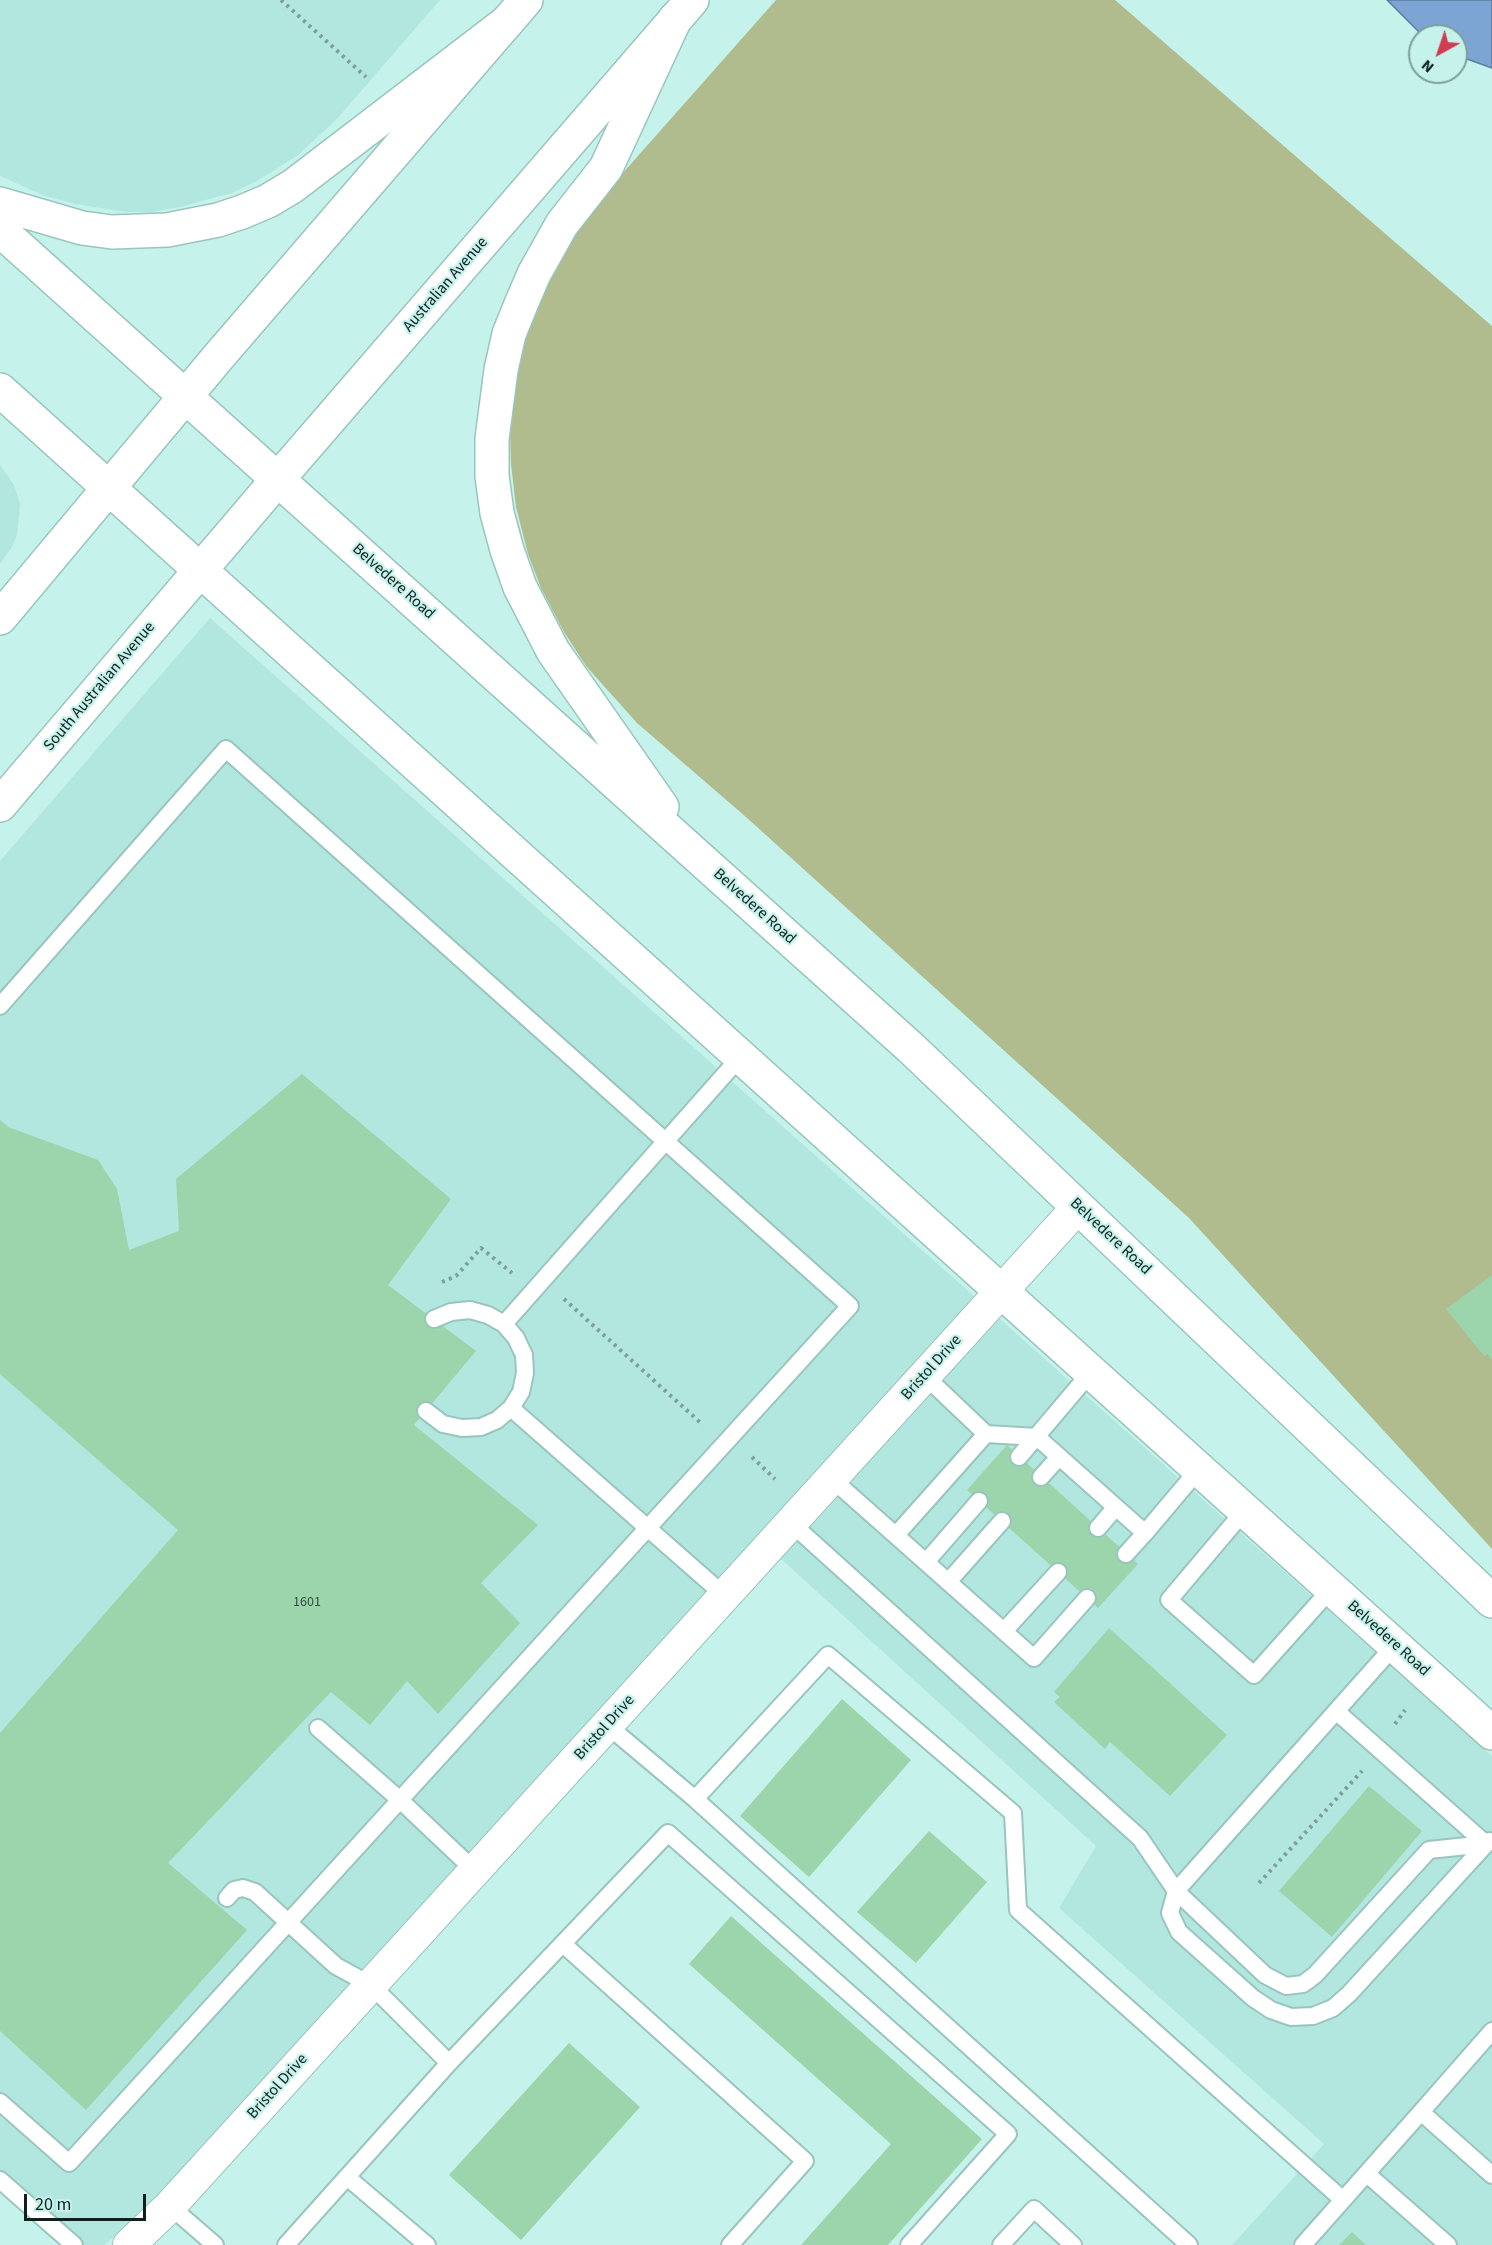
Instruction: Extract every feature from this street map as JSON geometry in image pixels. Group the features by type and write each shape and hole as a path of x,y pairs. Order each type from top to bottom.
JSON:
{"main road":[{"name":"Australian Avenue","path":"200,570 683,9"},
{"path":"683,9 606,168 561,224 522,302 509,334 495,405 492,476 497,513 507,550 520,587 535,619 553,651 694,853"},
{"path":"0,204 82,228 112,232 167,230 218,220 242,212 268,201 293,186 516,11"},
{"path":"0,618 185,396 516,11"},
{"name":"Belvedere Road","path":"0,230 911,1048 1492,1601"},
{"name":"Belvedere Road","path":"0,390 1492,1732"},
{"name":"South Australian Avenue","path":"0,805 200,570"}],"street":[{"name":"Bristol Drive","path":"129,2245 171,2206 1078,1207"}],"lane":[{"path":"0,1006 226,749 850,1306 69,2163 0,2102"},
{"path":"504,1324 741,1056"},
{"path":"426,1411 444,1424 462,1428 480,1426 497,1420 511,1408 521,1392 525,1373 524,1355 516,1338 504,1324 488,1315 470,1310 451,1312 434,1319"},
{"path":"1019,1456 1090,1372"},
{"path":"925,1376 986,1434 1037,1437 1144,1533"},
{"path":"511,1408 725,1596"},
{"path":"896,1535 986,1434"},
{"path":"1041,1477 1059,1457"},
{"path":"1126,1554 1199,1469"},
{"path":"832,1479 1034,1658 1087,1598"},
{"path":"926,1562 979,1501"},
{"path":"1098,1528 1116,1507"},
{"path":"1245,1510 1169,1600 1254,1675 1332,1589"},
{"path":"948,1582 1002,1521"},
{"path":"791,1523 1140,1838 1176,1891 1265,1975 1286,1986 1302,1984 1315,1975 1429,1850 1489,1841"},
{"path":"1004,1631 1058,1572"},
{"path":"1395,1645 1176,1891 1170,1913 1179,1932 1253,1998 1270,2010 1291,2017 1312,2016 1333,2008 1349,1994 1489,1841"},
{"path":"695,1799 828,1656 1013,1813 1018,1910 1343,2200"},
{"path":"1336,1711 1489,1841"},
{"path":"607,1725 695,1799 1189,2245"},
{"path":"318,1728 400,1800 475,1871"},
{"path":"286,2245 449,2063 668,1833 1008,2134 909,2245"},
{"path":"227,1898 234,1890 243,1888 255,1892 336,1966 371,1985 449,2063"},
{"path":"563,1944 805,2161 730,2245"},
{"path":"1303,2245 1492,2031"},
{"path":"1421,2112 1492,2175"},
{"path":"1366,2174 1448,2245"},
{"path":"347,2177 427,2245"},
{"path":"0,2180 74,2245"},
{"path":"171,2206 215,2245"},
{"path":"1001,2245 1034,2209 1073,2245"}],"path":[{"path":"281,0 366,77"},
{"path":"436,1284 456,1276 481,1248 506,1271 565,1300 708,1430 746,1452 775,1479"},
{"path":"1260,1883 1365,1768"}],"shaded area":[{"path":"0,0 440,0 336,120 297,156 257,181 232,193 180,207 151,212 126,212 75,204 45,196 0,176"},
{"path":"1387,0 1492,0 1492,68 1468,59 1468,24 1411,24"},
{"path":"0,465 14,485 20,504 17,535 0,564"},
{"path":"210,618 1492,1756 1492,2245 1232,2245 1324,2144 1059,1908 1096,1846 757,1537 139,2216 104,2245 83,2245 0,2171 0,861"}],"green space":[{"path":"776,0 1115,0 1492,326 1492,1549 1189,1218 746,817 637,723 586,666 564,632 541,588 528,554 516,507 510,430 518,367 525,339 542,293 562,255 591,209"}],"building":[{"path":"302,1074 451,1199 388,1285 476,1351 414,1425 538,1525 481,1583 520,1623 438,1714 407,1681 370,1725 331,1692 168,1863 247,1930 86,2110 0,2031 0,1733 178,1530 0,1374 0,1120 8,1127 98,1160 117,1189 129,1250 179,1231 176,1179"},
{"path":"1492,1275 1492,1360 1488,1354 1484,1356 1446,1309"},
{"path":"1007,1445 1138,1564 1098,1608 967,1490"},
{"path":"1109,1628 1227,1735 1170,1796 1110,1742 1105,1749 1054,1702 1060,1697 1054,1692"},
{"path":"842,1699 911,1760 809,1877 740,1816"},
{"path":"1369,1786 1422,1831 1332,1937 1279,1891"},
{"path":"929,1831 987,1882 916,1963 857,1912"},
{"path":"731,1916 982,2139 888,2245 801,2245 891,2144 689,1964"},
{"path":"569,2043 640,2107 521,2240 449,2175"},
{"path":"1352,2232 1366,2245 1339,2245"}]}
